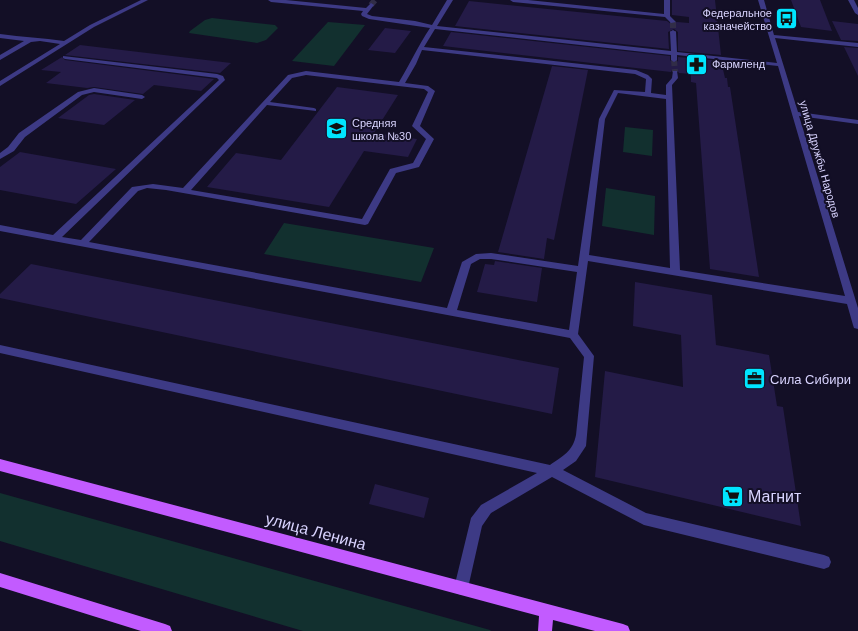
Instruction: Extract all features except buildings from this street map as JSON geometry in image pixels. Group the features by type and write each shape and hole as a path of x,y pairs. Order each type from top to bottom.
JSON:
{"main road":[{"name":"улица Ленина","path":"0,465 623,631"},
{"path":"0,580 165,631"},
{"path":"545,631 547,611"}],"street":[{"path":"0,84 92,26 145,0"},
{"path":"271,0 366,10"},
{"path":"401,84 450,0"},
{"path":"513,0 667,16 673,20 673,22"},
{"path":"667,0 667,16"},
{"name":"улица Дружбы Народов","path":"761,0 858,325"},
{"path":"851,0 858,13"},
{"path":"370,5 364,15 367,17 433,27 674,57 780,65"},
{"path":"673,32 674,57"},
{"path":"0,36 30,40 40,39 65,43"},
{"path":"772,36 858,45"},
{"path":"0,58 30,40"},
{"path":"421,48 636,72 646,76 648,79 648,95"},
{"path":"54,239 222,80 221,77 217,76 65,57"},
{"path":"675,72 675,78 669,85 675,273"},
{"path":"82,244 135,190 140,187 147,186 185,191 365,222 393,171 416,166 430,139 416,126 432,92 426,87 306,73 297,74 286,79 185,191"},
{"path":"0,157 22,136 80,93 94,90 142,97"},
{"path":"573,335 602,119 616,91 669,97"},
{"path":"265,103 314,110"},
{"path":"796,114 858,122"},
{"path":"0,228 573,335 589,356 580,446 572,457 552,471 486,509 476,523 461,588"},
{"path":"451,312 467,262 472,258 491,256 582,270"},
{"path":"584,258 851,302"},
{"path":"0,350 552,471 644,519 824,562"}],"green space":[{"path":"212,18 275,25 278,28 266,40 257,43 189,33 205,20"},
{"path":"328,22 365,25 334,66 292,61"},
{"path":"625,127 653,130 652,156 623,152"},
{"path":"606,188 655,196 654,235 602,226"},
{"path":"284,223 434,248 421,282 264,254"},
{"path":"0,493 491,631 303,631 0,541"}],"tunnel":[{"path":"371,5 375,0"},
{"path":"673,22 673,32"},
{"path":"674,60 675,72"}],"place":[{"name":"Федеральное казначейство","path":"787,19"},
{"name":"Фармленд","path":"696,64"},
{"name":"Средняя школа №30","path":"336,129"},
{"name":"Сила Сибири","path":"755,379"},
{"name":"Магнит","path":"732,496"}]}
